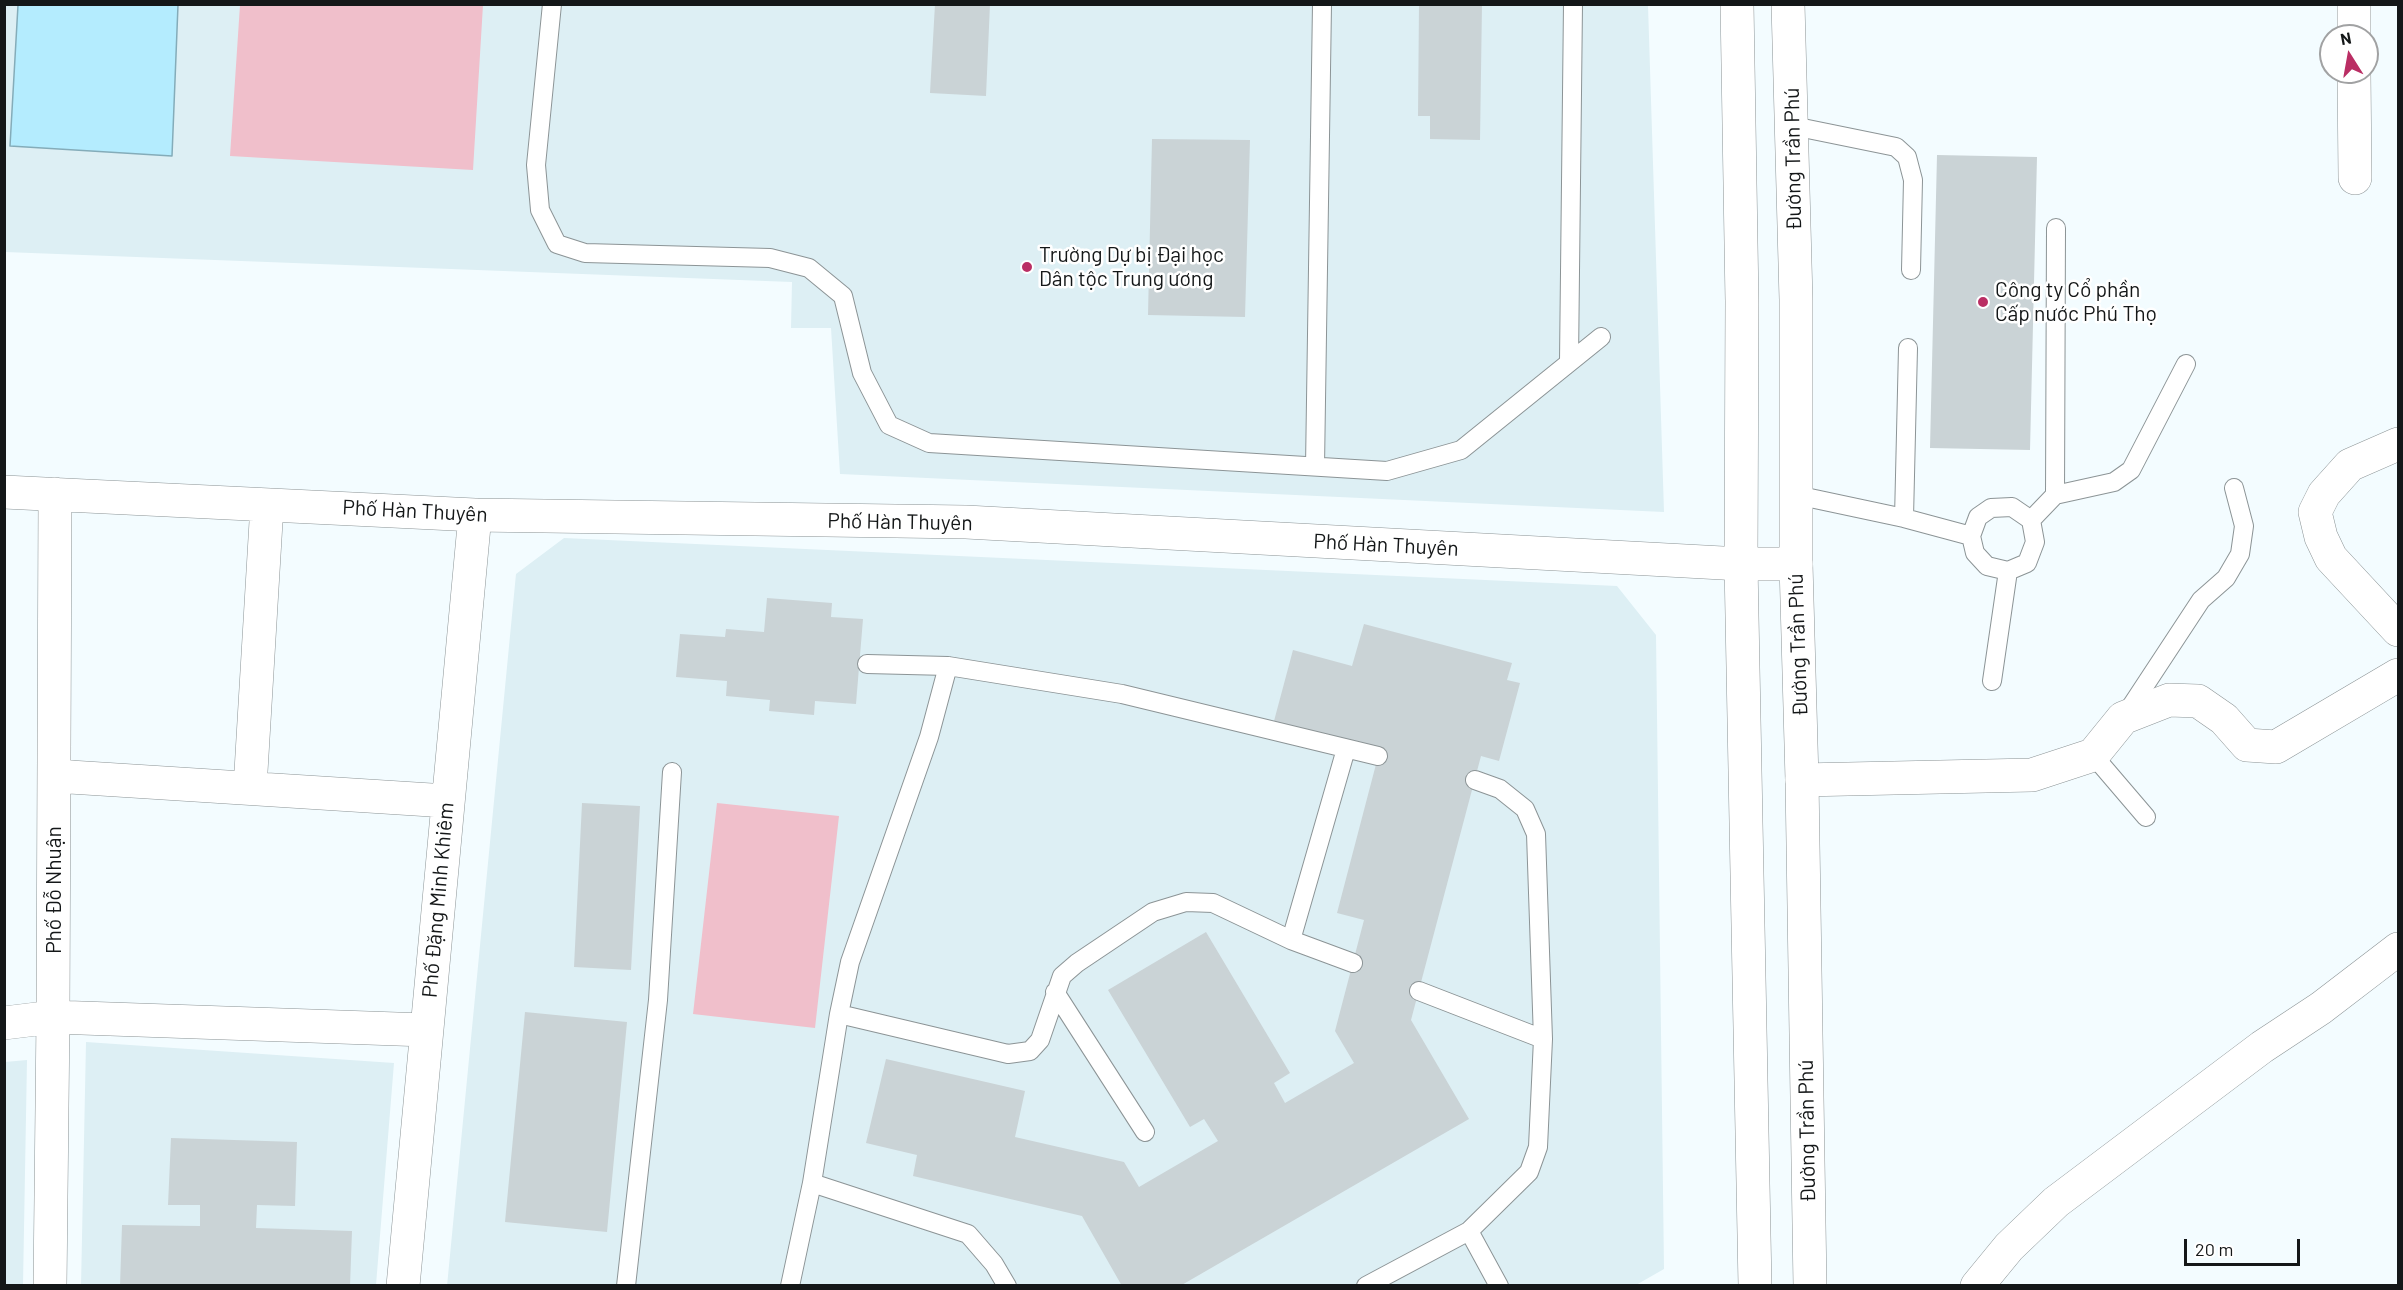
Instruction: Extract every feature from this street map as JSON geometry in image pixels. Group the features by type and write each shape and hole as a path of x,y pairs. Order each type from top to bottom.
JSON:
{"street":[{"path":"1737,4 1742,302 1741,564 1755,1286"},
{"name":"Đường Trần Phú","path":"1788,4 1793,126 1796,564 1802,780 1810,1286"},
{"path":"2354,4 2354,24"},
{"path":"2354,84 2355,178"},
{"path":"2398,444 2350,465 2324,494 2315,512 2321,537 2331,558 2398,630"},
{"name":"Phố Hàn Thuyên","path":"4,492 475,515 966,522 1741,564 1796,564"},
{"name":"Phố Đỗ Nhuận","path":"50,1286 55,494"},
{"path":"250,788 267,505"},
{"name":"Phố Đặng Minh Khiêm","path":"403,1286 475,515"},
{"path":"1802,780 2032,776 2093,755 2123,718 2169,700 2199,701 2224,719 2247,745 2276,747 2398,675"},
{"path":"54,776 447,801"},
{"path":"1977,1286 2009,1247 2056,1202 2262,1047 2321,1008 2398,949"},
{"path":"4,1023 53,1017 426,1029"}],"lane":[{"path":"552,4 536,165 540,210 557,244 585,253 770,258 809,268 843,296 862,373 889,425 929,443 1387,471 1461,450 1601,337"},
{"path":"1315,466 1322,4"},
{"path":"1569,362 1573,4"},
{"path":"1793,126 1896,147 1907,157 1913,180 1911,270"},
{"path":"2055,495 2056,228"},
{"path":"1904,518 1908,348"},
{"path":"2031,520 2055,495 2114,482 2132,470 2186,364"},
{"path":"2123,718 2201,600 2226,578 2240,554 2244,526 2234,488"},
{"path":"1796,495 1904,518 1971,536"},
{"path":"2012,507 2031,520 2035,542 2027,563 2008,571 1987,566 1975,553 1971,536 1978,517 1991,508 2012,507"},
{"path":"1992,681 2008,571"},
{"path":"867,664 948,666 1122,694 1378,756"},
{"path":"790,1286 812,1183 850,962 929,737 948,666"},
{"path":"1290,940 1346,749"},
{"path":"2093,755 2146,817"},
{"path":"630,1284 658,1000 672,772"},
{"path":"1366,1286 1469,1231 1529,1172 1539,1147 1543,1039 1536,834 1525,809 1500,789 1475,780"},
{"path":"840,1014 1008,1054 1030,1051 1040,1040 1062,976 1077,963 1153,912 1186,902 1213,903 1290,940 1353,963"},
{"path":"1419,991 1543,1039"},
{"path":"1055,992 1145,1132"},
{"path":"812,1183 968,1234 994,1264 1007,1286"},
{"path":"1469,1231 1499,1286"}],"shaded area":[{"name":"Trường Dự bị Đại học Dân tộc Trung ương","path":"5,5 1648,5 1664,512 840,474 831,328 791,328 792,282 5,252"},
{"path":"240,5 483,5 473,170 230,156"},
{"path":"564,538 1617,586 1656,635 1664,1269 1636,1285 447,1286 516,574"},
{"path":"717,803 839,816 815,1028 693,1014"},
{"path":"86,1042 394,1063 376,1285 81,1286"},
{"path":"27,1060 23,1285 5,1285 5,1062"}],"water":[{"path":"18,5 178,5 172,156 10,146"}],"building":[{"path":"935,4 990,4 986,96 930,93"},
{"path":"1419,4 1482,4 1480,140 1430,139 1430,116 1418,116"},
{"path":"1152,139 1250,140 1245,317 1148,315"},
{"name":"Công ty Cổ phần Cấp nước Phú Thọ","path":"1937,155 2037,157 2030,450 1930,448"},
{"path":"767,598 832,603 831,617 863,619 856,704 815,701 814,715 769,711 770,700 726,696 727,681 676,677 680,634 725,637 726,629 764,632"},
{"path":"1364,624 1512,663 1507,680 1520,683 1499,761 1481,756 1411,1020 1469,1119 1180,1286 1122,1286 1082,1216 913,1176 917,1155 866,1143 886,1059 1025,1091 1015,1137 1124,1162 1139,1187 1218,1141 1204,1119 1190,1127 1108,990 1206,932 1290,1073 1274,1083 1285,1103 1354,1063 1335,1031 1364,920 1337,913 1380,749 1274,721 1293,650 1352,666"},
{"path":"582,803 640,806 631,970 574,967"},
{"path":"525,1012 627,1022 607,1232 505,1222"},
{"path":"171,1138 297,1142 295,1206 257,1205 256,1228 352,1231 350,1286 120,1286 122,1225 200,1226 200,1205 168,1205"}],"place":[{"name":"Trường Dự bị Đại học Dân tộc Trung ương","path":"1027,267"},
{"name":"Công ty Cổ phần Cấp nước Phú Thọ","path":"1983,302"}]}
